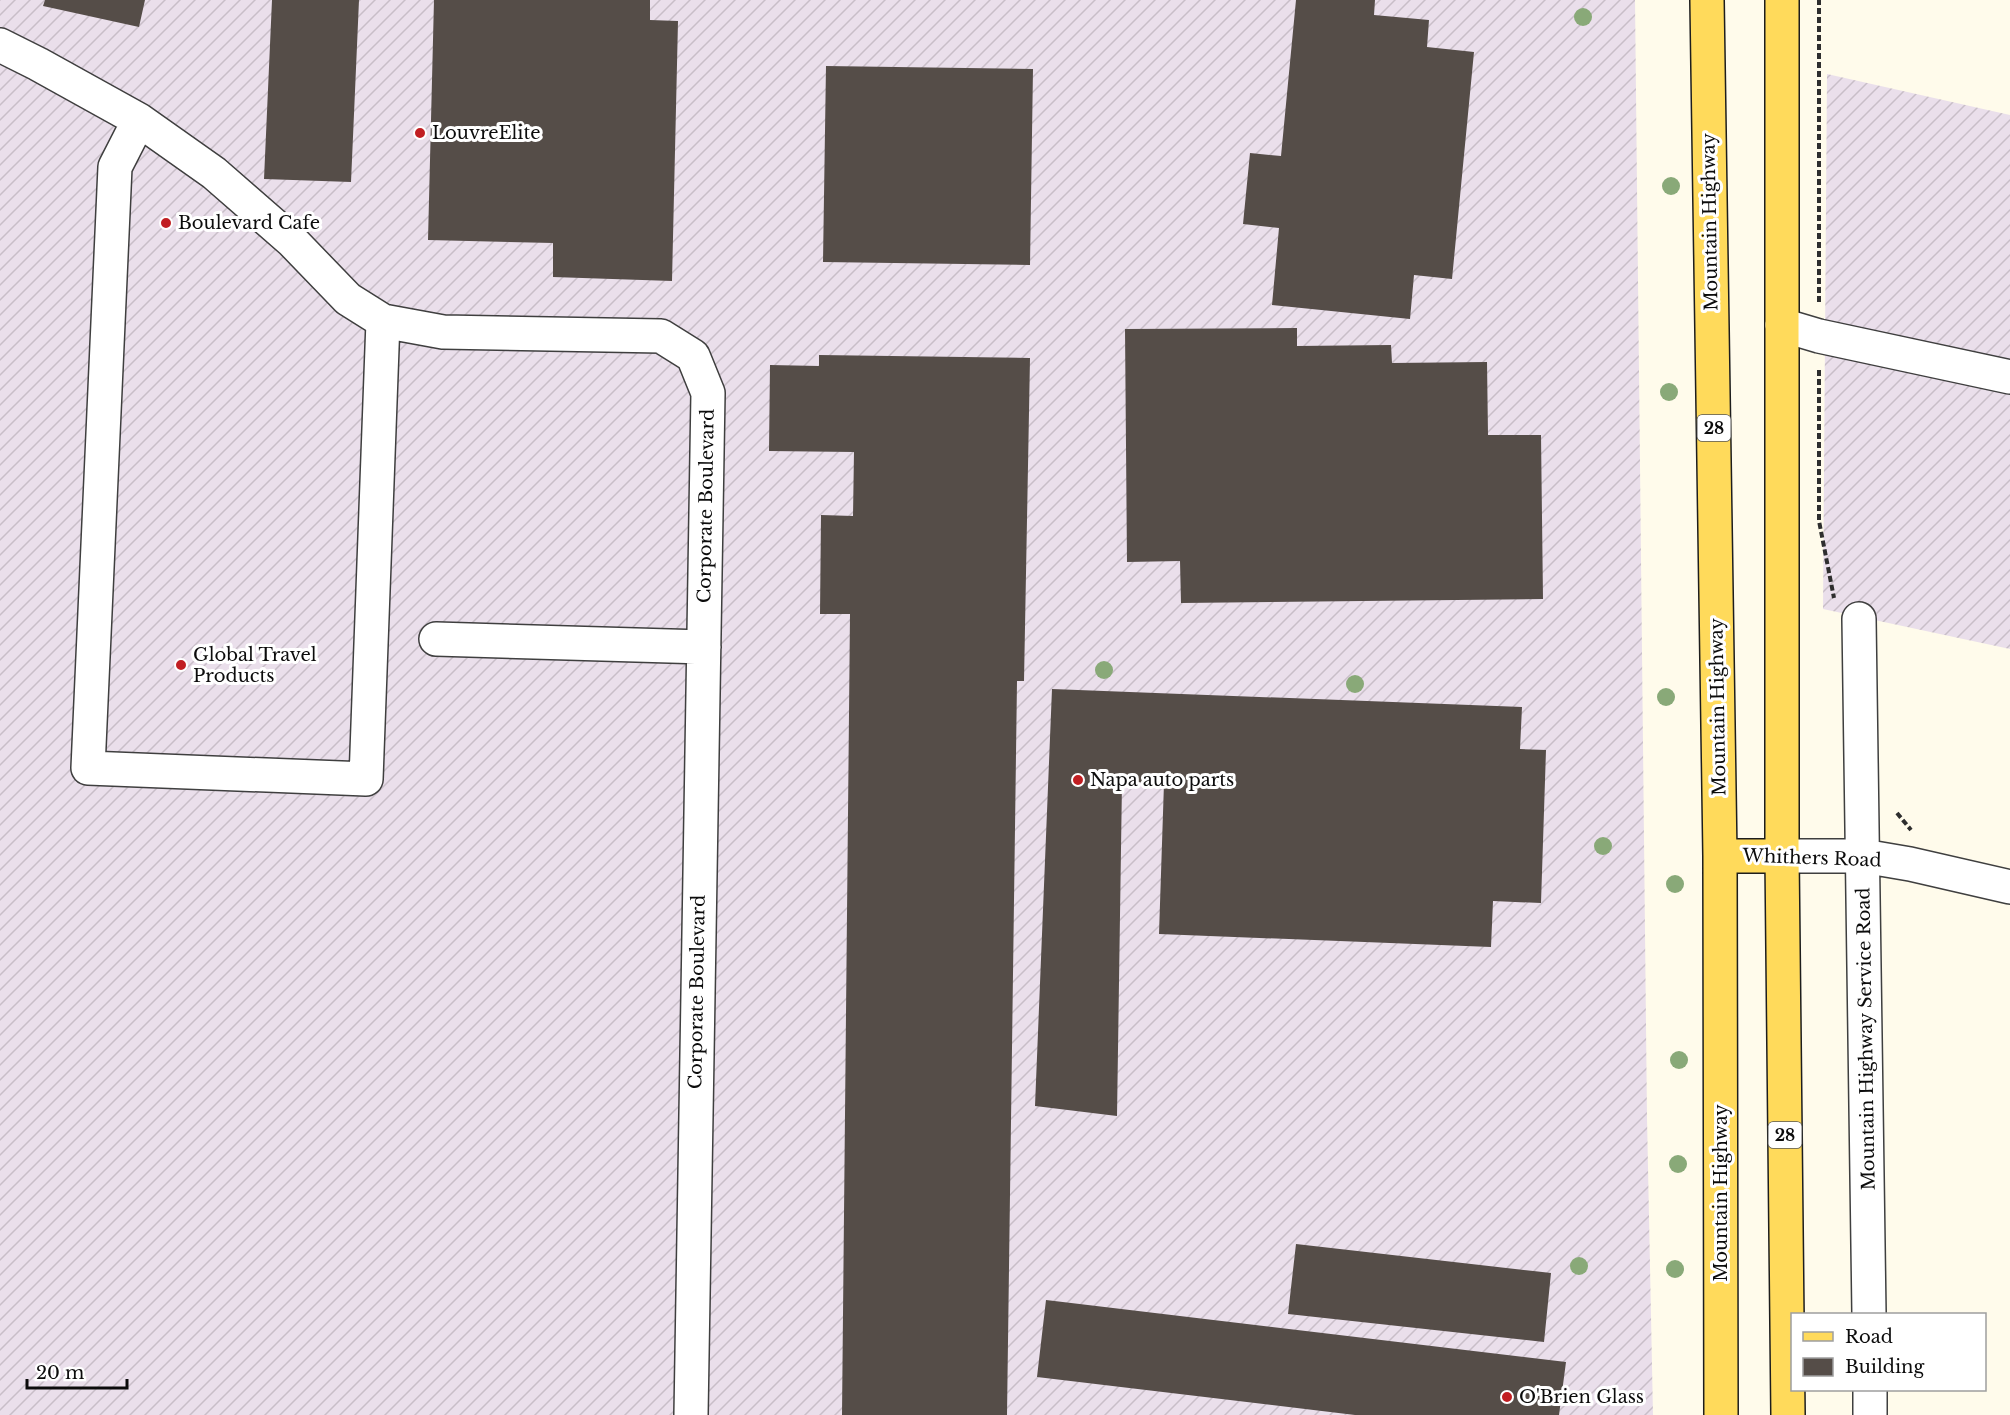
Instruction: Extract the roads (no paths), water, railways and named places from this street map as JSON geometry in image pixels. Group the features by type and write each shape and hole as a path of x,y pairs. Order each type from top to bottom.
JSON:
{"main road":[{"name":"Mountain Highway","path":"1707,0 1720,856 1721,1415"},
{"name":"28","path":"1782,0 1782,856 1788,1415"},
{"name":"Whithers Road","path":"1720,856 1782,856"}],"street":[{"name":"Corporate Boulevard","path":"0,45 139,120 228,184 292,241 348,299 383,321 443,332 661,336 693,356 708,393 691,1415"},
{"path":"139,120 115,167 88,768 366,779 383,321"},
{"path":"1782,325 1819,336 2010,377"},
{"name":"Mountain Highway Service Road","path":"1851,611 1863,856 1869,1313"},
{"path":"436,639 704,647"},
{"name":"Whithers Road","path":"1782,856 1863,856 1910,864 2010,887"},
{"path":"1870,1391 1870,1415"}],"place":[{"name":"LouvreElite","path":"420,133"},
{"name":"Boulevard Cafe","path":"166,223"},
{"name":"Global Travel Products","path":"181,665"},
{"name":"Napa auto parts","path":"1078,780"},
{"name":"O'Brien Glass","path":"1507,1397"}]}
